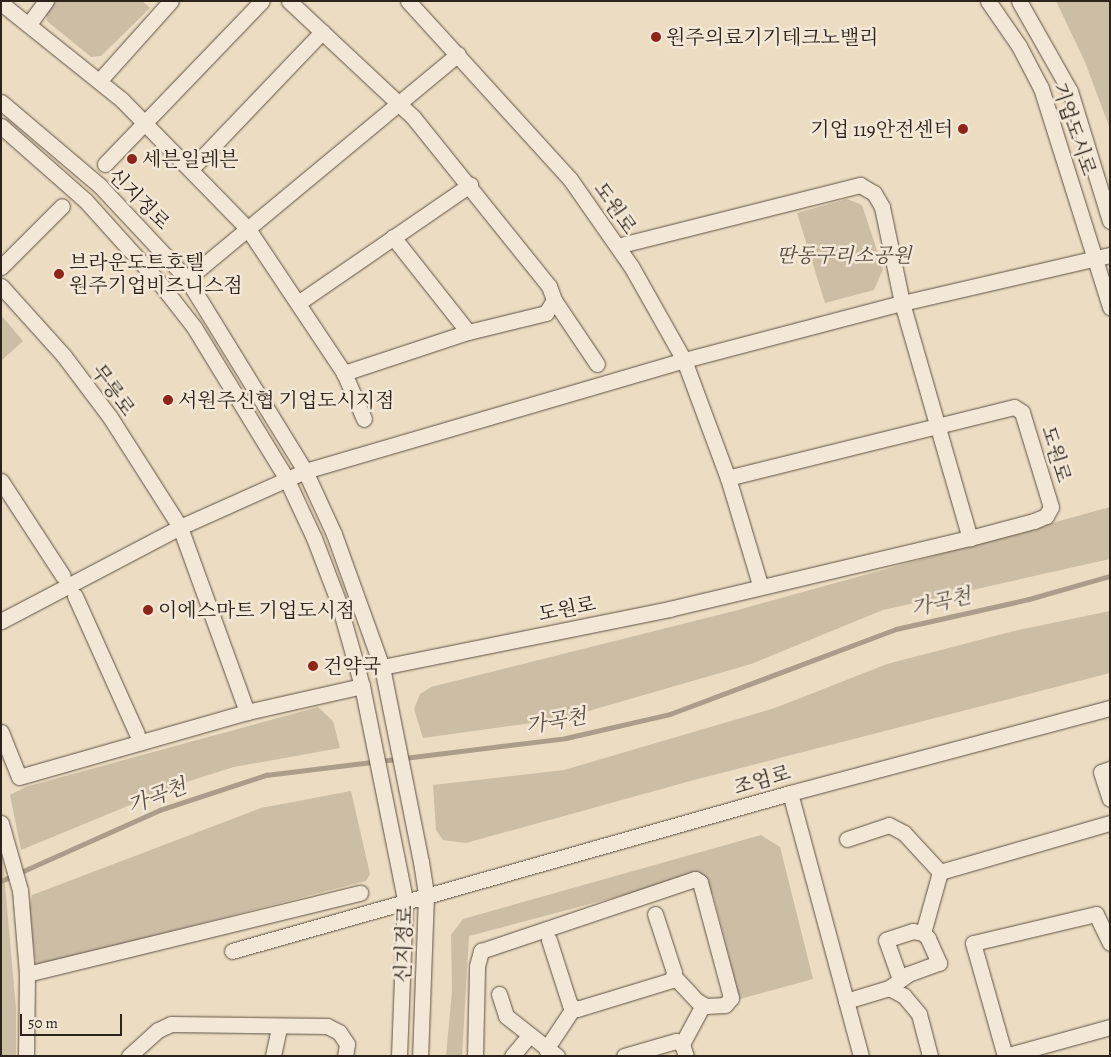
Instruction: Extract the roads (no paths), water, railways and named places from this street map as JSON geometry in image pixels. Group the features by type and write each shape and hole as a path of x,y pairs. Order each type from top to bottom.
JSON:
{"street":[{"path":"29,24 46,1"},
{"path":"100,80 170,1"},
{"path":"106,164 150,126 262,1"},
{"path":"289,1 400,104 470,185 549,286 554,300 597,364"},
{"name":"도원로","path":"408,1 570,178 617,246 684,360 728,478 760,586"},
{"name":"기업도시로","path":"988,1 1019,46 1041,88 1103,257 1110,308"},
{"name":"기업도시로","path":"1019,1 1070,91 1110,220"},
{"path":"1,3 100,80 122,100 150,126 248,229 344,373 364,419"},
{"path":"191,169 322,32"},
{"path":"187,279 458,54"},
{"name":"신지정로","path":"1,102 100,186 187,279 305,471 334,534 382,667 416,834 426,895 420,1056"},
{"name":"신지정로","path":"1,126 85,200 158,281 194,327 286,478 314,538 338,601 362,686 405,900 399,1056"},
{"path":"298,303 470,185"},
{"path":"617,246 860,185 874,192 882,207 902,303 970,538"},
{"path":"1,267 62,206"},
{"path":"393,237 468,332"},
{"path":"1,621 180,527 305,471 684,360 902,303 1103,257"},
{"name":"무릉로","path":"1,286 64,356 110,417 180,527 247,712"},
{"path":"344,373 468,332 546,313 554,300"},
{"name":"도원로","path":"382,667 669,609 970,538 1034,521 1046,516 1051,507 1022,412 1014,407 728,478"},
{"path":"1,481 63,576"},
{"path":"75,596 137,734"},
{"path":"1,732 19,777 247,712 362,686"},
{"name":"조엄로","path":"232,951 405,900 790,792 1110,708"},
{"path":"1110,769 1101,772 1110,799"},
{"path":"790,792 861,1056"},
{"path":"940,872 1110,822"},
{"path":"1,823 20,890 27,974 26,1056"},
{"path":"847,839 889,826 904,833 940,872"},
{"path":"923,933 940,872"},
{"path":"475,1056 477,966 481,951 694,880 700,882 731,998 726,1004 703,1005 674,976 654,914"},
{"path":"27,974 360,893"},
{"path":"1110,943 1096,914 973,943 1005,1056 1048,1050 1110,1027"},
{"path":"846,1001 895,984 939,963 928,938 923,933 913,931 886,940 895,984 919,1014 930,1056"},
{"path":"549,940 570,1005 576,1009 672,980 674,976"},
{"path":"499,994 506,1016 529,1036 552,1052 574,1007"},
{"path":"624,1056 676,1041 684,1050 703,1005"},
{"path":"131,1055 171,1024 279,1027 327,1026 339,1032 347,1044 345,1056"},
{"path":"273,1056 279,1027"},
{"path":"512,1056 529,1036"}],"waterway":[{"name":"가곡천","path":"1,881 160,810 266,775 566,738 670,714 896,629 1029,599 1110,576"}],"place":[{"name":"원주의료기기테크노밸리","path":"656,37"},
{"name":"기업 119안전센터","path":"963,129"},
{"name":"세븐일레븐","path":"132,159"},
{"name":"브라운도트호텔 원주기업비즈니스점","path":"59,274"},
{"name":"서원주신협 기업도시지점","path":"168,400"},
{"name":"이에스마트 기업도시점","path":"148,610"},
{"name":"건약국","path":"313,666"}],"park label":[{"name":"딴동구리소공원","path":"844,255"}]}
